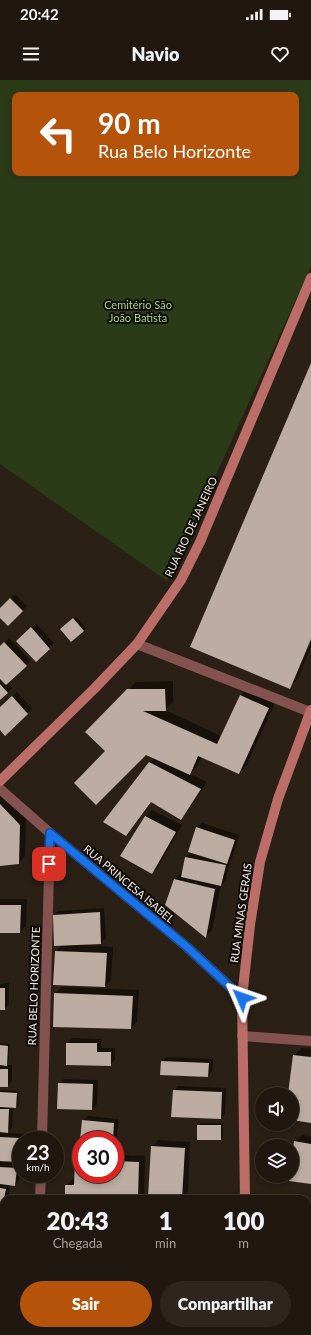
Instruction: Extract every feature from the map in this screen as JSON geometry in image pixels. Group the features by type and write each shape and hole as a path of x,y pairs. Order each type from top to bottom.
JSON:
{"main road":[{"name":"RUA RIO DE JANEIRO","path":"0,781 138,644 181,580 197,549 308,291 311,278"},
{"name":"RUA MINAS GERAIS","path":"245,1195 242,998 250,925 260,862 278,800 311,711"}],"street":[{"path":"138,644 311,711"},
{"name":"RUA PRINCESA ISABEL","path":"0,789 50,833 187,947 242,998"},
{"name":"RUA BELO HORIZONTE","path":"42,1131 50,833"},
{"path":"242,1036 311,1041"},
{"path":"40,1195 41,1183"}],"green space":[{"name":"Cemitério São João Batista","path":"0,80 311,80 311,266 167,581 0,464"}],"building":[{"path":"311,363 311,639 290,689 190,647"},
{"path":"10,598 23,611 8,626 0,618 0,608"},
{"path":"73,618 84,631 71,642 60,629"},
{"path":"31,627 50,649 36,662 16,641"},
{"path":"4,642 27,666 6,685 0,679 0,646"},
{"path":"0,684 8,693 0,700"},
{"path":"127,689 165,689 166,711 143,711 217,744 240,695 269,708 239,774 198,756 190,775 146,755 96,805 74,783 105,751 85,732"},
{"path":"12,696 28,714 5,736 0,730 0,707"},
{"path":"149,762 201,789 181,820 151,802 126,836 103,822"},
{"path":"0,804 20,825 19,864 0,866"},
{"path":"145,816 176,832 152,874 120,856"},
{"path":"196,827 235,840 227,864 188,852"},
{"path":"185,857 226,865 221,886 181,877"},
{"path":"174,879 215,889 206,938 165,905"},
{"path":"0,905 21,905 20,933 0,933"},
{"path":"100,912 101,944 54,946 53,915"},
{"path":"55,951 107,953 105,987 53,985"},
{"path":"0,988 5,988 5,1010 0,1010"},
{"path":"54,993 133,996 131,1029 53,1027"},
{"path":"66,1043 97,1043 97,1052 111,1052 111,1066 66,1065"},
{"path":"0,1045 8,1046 7,1066 0,1065"},
{"path":"293,1055 311,1057 311,1123 299,1121 299,1087 289,1087"},
{"path":"161,1061 209,1063 208,1077 160,1075"},
{"path":"0,1069 8,1069 8,1087 0,1087"},
{"path":"58,1083 93,1084 92,1110 57,1109"},
{"path":"173,1090 222,1092 221,1119 171,1117"},
{"path":"0,1092 17,1093 16,1108 0,1107"},
{"path":"0,1109 9,1109 8,1133 0,1132"},
{"path":"82,1120 114,1123 114,1131 81,1131"},
{"path":"197,1125 221,1125 221,1140 197,1140"},
{"path":"0,1137 12,1138 12,1162 0,1161"},
{"path":"299,1142 311,1144 311,1184 299,1182"},
{"path":"151,1146 185,1148 182,1195 148,1195"},
{"path":"124,1161 139,1162 138,1195 65,1195 65,1185 74,1185 74,1183 124,1183"},
{"path":"0,1167 12,1168 12,1183 15,1183 15,1186 0,1184"},
{"path":"0,1188 6,1189 5,1195 0,1195"}],"route":[{"path":"49,864 50,833 187,947 242,998"}]}
